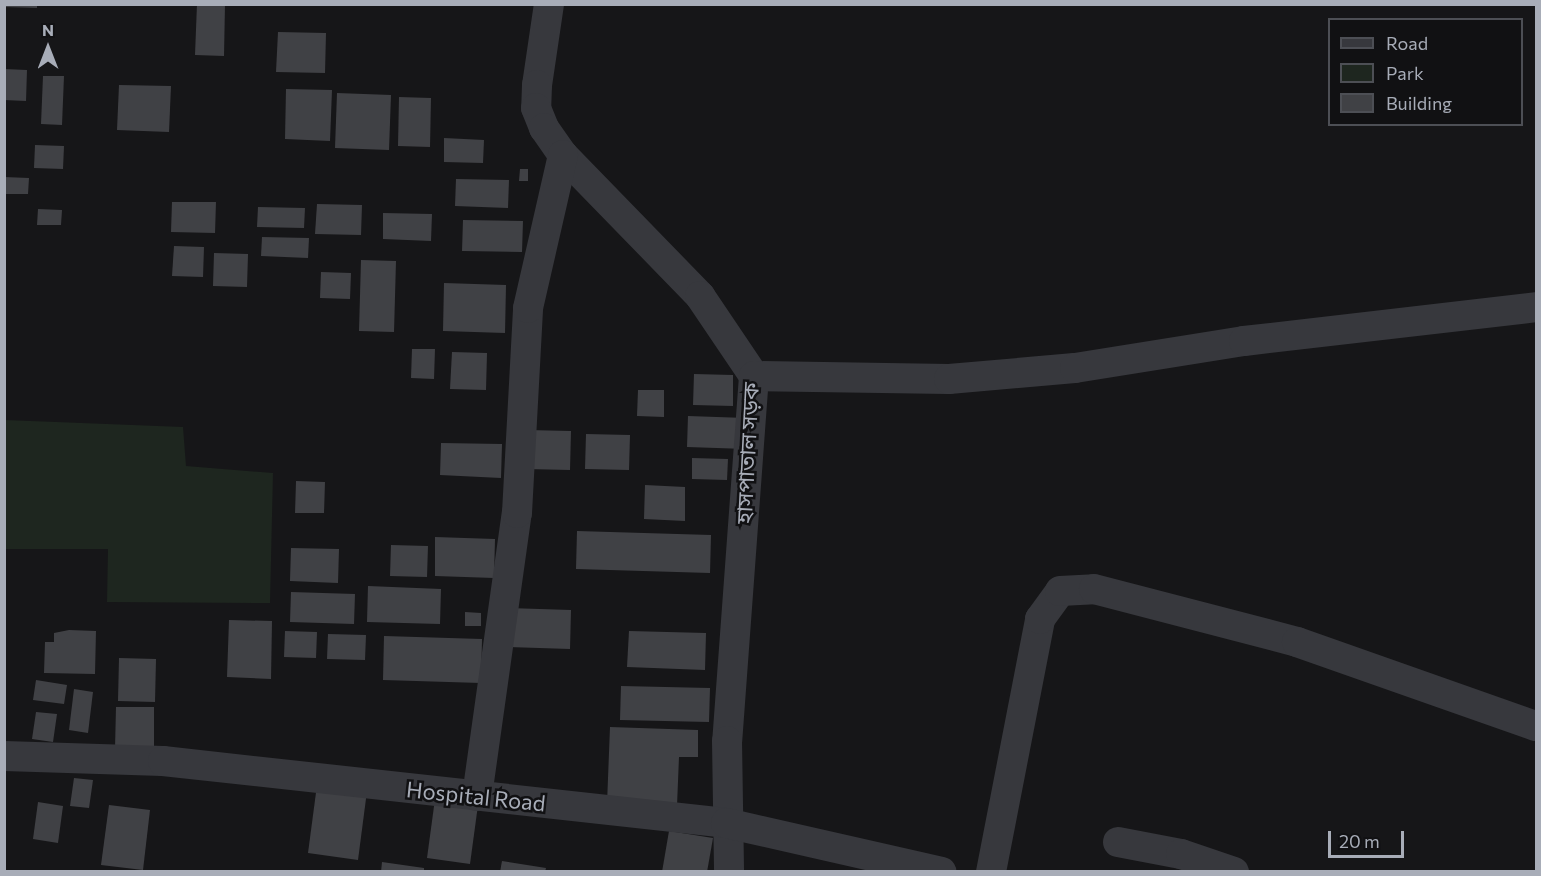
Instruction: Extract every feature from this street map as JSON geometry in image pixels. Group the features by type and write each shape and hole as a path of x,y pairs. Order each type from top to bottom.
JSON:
{"street":[{"name":"হাসপাতাল সড়ক","path":"549,4 536,108 563,155 699,296 754,376 727,741 726,823 729,872"},
{"path":"477,796 517,513 528,308 563,155"},
{"path":"754,376 949,379 1075,368 1244,341 1536,307"},
{"path":"992,872 1040,619 1060,591 1094,589 1297,642 1536,726"},
{"name":"Hospital Road","path":"4,756 163,761 726,823 942,872"},
{"path":"1118,842 1181,854 1234,872"}],"green space":[{"path":"5,420 183,427 186,466 273,473 270,603 107,602 108,549 5,549"}],"building":[{"path":"4,4 37,4 37,8 4,7"},
{"path":"197,4 225,4 224,56 195,55"},
{"path":"278,32 326,33 325,73 276,72"},
{"path":"4,69 27,70 26,101 4,100"},
{"path":"43,76 64,76 62,125 41,124"},
{"path":"119,85 171,86 169,132 117,130"},
{"path":"286,89 332,90 330,141 285,139"},
{"path":"337,93 391,95 389,150 335,148"},
{"path":"399,97 431,98 430,147 398,146"},
{"path":"444,138 484,140 483,163 444,162"},
{"path":"35,145 64,146 63,169 34,168"},
{"path":"520,169 528,169 528,181 519,181"},
{"path":"4,177 29,178 28,194 4,194"},
{"path":"456,179 509,180 508,208 455,206"},
{"path":"172,202 216,202 215,233 171,232"},
{"path":"317,204 362,205 361,235 315,234"},
{"path":"258,207 305,208 304,228 257,227"},
{"path":"38,209 62,210 61,225 37,225"},
{"path":"383,213 432,214 431,241 383,239"},
{"path":"463,220 523,221 522,252 462,251"},
{"path":"262,237 309,238 308,258 261,256"},
{"path":"174,246 204,247 203,277 172,276"},
{"path":"214,253 248,254 247,287 213,286"},
{"path":"361,260 396,261 394,332 359,331"},
{"path":"321,272 351,273 350,299 320,298"},
{"path":"444,283 506,285 505,333 443,331"},
{"path":"412,349 435,349 434,379 411,378"},
{"path":"452,352 487,353 486,390 450,389"},
{"path":"694,374 733,375 733,406 693,405"},
{"path":"638,390 664,390 664,417 637,416"},
{"path":"688,416 746,418 746,449 687,447"},
{"path":"527,430 571,431 570,470 526,469"},
{"path":"586,434 630,435 629,470 585,469"},
{"path":"441,443 502,444 501,478 440,475"},
{"path":"692,458 728,459 727,480 692,479"},
{"path":"296,481 325,482 324,513 295,513"},
{"path":"645,485 685,487 685,521 644,519"},
{"path":"577,531 711,535 710,573 576,569"},
{"path":"435,537 495,539 494,578 435,576"},
{"path":"391,545 428,546 427,577 390,576"},
{"path":"291,548 339,549 338,583 290,581"},
{"path":"368,586 441,589 440,624 367,622"},
{"path":"291,592 355,594 354,624 290,622"},
{"path":"508,608 571,610 570,649 507,647"},
{"path":"465,612 481,613 481,626 465,626"},
{"path":"229,620 272,621 271,679 227,677"},
{"path":"69,630 96,631 95,674 44,673 45,642 54,642 54,633"},
{"path":"285,631 317,632 316,658 284,657"},
{"path":"629,631 706,633 705,670 627,667"},
{"path":"328,634 366,635 365,660 327,659"},
{"path":"384,636 482,639 481,683 383,680"},
{"path":"119,658 156,659 155,702 118,701"},
{"path":"36,680 67,685 64,704 33,700"},
{"path":"621,686 710,688 709,722 620,720"},
{"path":"74,689 93,692 88,733 69,730"},
{"path":"116,707 154,707 154,750 115,749"},
{"path":"36,712 57,714 53,742 32,739"},
{"path":"610,727 698,730 698,757 679,757 677,806 607,804"},
{"path":"74,778 93,780 89,808 70,806"},
{"path":"317,785 367,791 358,860 308,853"},
{"path":"435,799 478,805 470,864 427,858"},
{"path":"38,802 63,806 58,843 33,839"},
{"path":"109,805 150,810 143,870 101,865"},
{"path":"669,831 713,838 707,872 662,872"},
{"path":"502,861 546,868 545,872 500,872"},
{"path":"382,862 424,868 424,872 381,872"}]}
